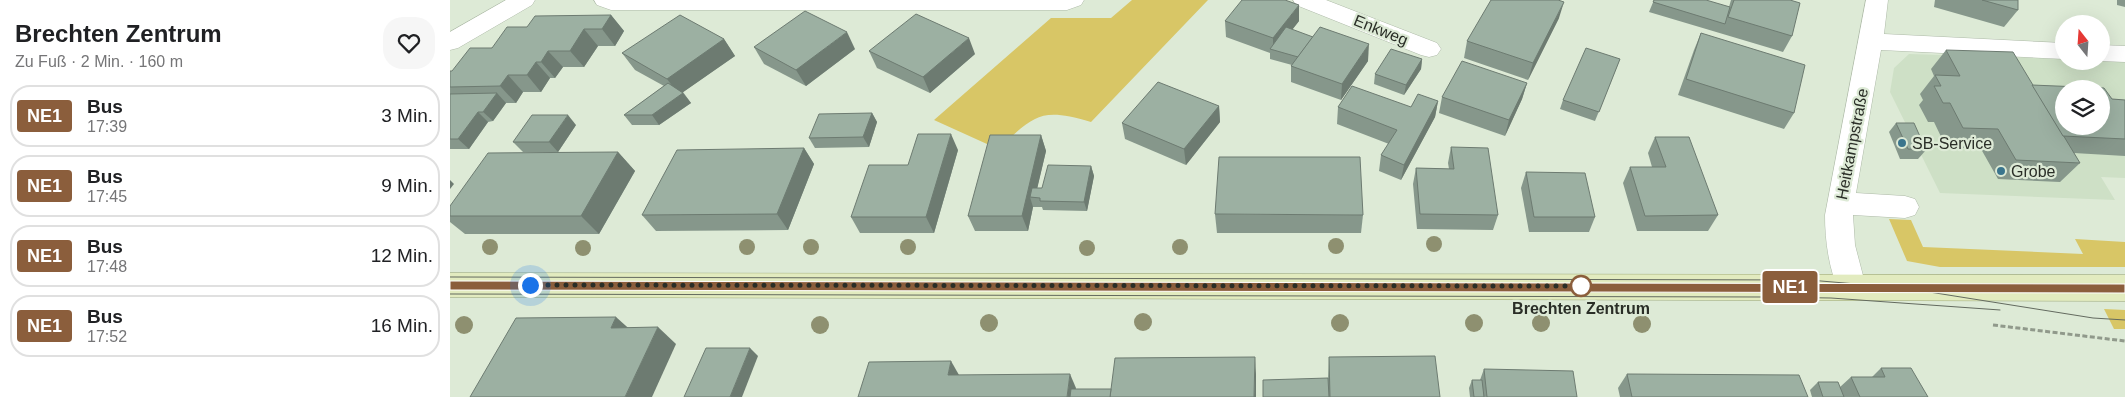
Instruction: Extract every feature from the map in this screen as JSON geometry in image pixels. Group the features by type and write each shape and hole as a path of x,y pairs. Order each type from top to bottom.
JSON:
{"main road":[{"path":"450,285 2125,288"}],"street":[{"path":"450,42 524,0"},
{"path":"605,0 611,2 1067,2 1073,0"},
{"name":"Enkweg","path":"1304,0 1429,49"},
{"name":"Heitkampstraße","path":"1851,287 1839,245 1840,202 1877,0"},
{"path":"1871,41 2055,51"},
{"path":"2110,53 2125,54"},
{"path":"1840,202 1905,207"}],"shaded area":[{"path":"1132,0 1208,0 1091,122 1060,115 1039,117 1021,128 998,149 934,120 1051,18 1111,18"},
{"path":"1909,54 2055,59 2055,70 2110,70 2110,61 2125,61 2125,178 2101,177 2115,200 1940,193 1890,92 1894,68"},
{"path":"1889,219 1911,220 1923,247 2083,254 2075,239 2125,242 2125,267 1940,267 1907,261"},
{"path":"2104,309 2125,310 2125,329 2114,329"}],"building":[{"path":"1242,0 1285,0 1299,5 1273,38 1225,21"},
{"path":"1491,0 1558,0 1564,2 1533,63 1467,41"},
{"path":"1654,0 1706,0 1730,7 1725,24 1653,2"},
{"path":"1734,0 1790,0 1800,3 1792,36 1728,17"},
{"path":"1982,0 2018,0 2018,10"},
{"path":"805,11 847,32 796,70 754,47"},
{"path":"916,14 969,38 923,77 869,51"},
{"path":"611,15 602,29 584,29 570,51 548,51 541,62 536,62 527,75 508,75 500,86 450,87 450,71 452,71 470,48 492,48 507,27 527,27 535,16"},
{"path":"680,15 724,39 667,79 622,53"},
{"path":"1286,27 1313,37 1298,57 1270,49"},
{"path":"1320,27 1369,44 1342,84 1291,66"},
{"path":"1701,33 1805,65 1794,113 1686,79"},
{"path":"1586,48 1620,59 1599,112 1563,100"},
{"path":"1391,49 1422,59 1406,85 1375,74"},
{"path":"1946,50 2013,52 2055,122 2055,135 2063,135 2080,163 2016,160 1998,129 1963,128 1950,103 1943,103 1934,86 1941,86 1935,75 1960,76"},
{"path":"1462,61 1527,83 1509,120 1442,97"},
{"path":"1158,82 1219,106 1184,149 1122,123"},
{"path":"668,83 683,93 652,115 624,115"},
{"path":"2032,85 2055,86 2055,123"},
{"path":"1352,86 1411,107 1418,94 1438,101 1404,165 1381,155 1397,130 1338,107"},
{"path":"497,93 483,112 478,112 458,139 450,139 450,94"},
{"path":"2110,96 2112,99 2125,100 2125,139 2062,135 2110,135"},
{"path":"872,113 863,137 809,138 819,114"},
{"path":"532,115 568,115 549,142 513,142"},
{"path":"1896,123 1914,123 1926,150 1908,149"},
{"path":"918,134 951,134 926,217 851,217 869,165 908,165"},
{"path":"990,135 1041,135 1022,216 968,216"},
{"path":"1655,137 1689,137 1718,215 1645,216 1630,167 1666,167"},
{"path":"1451,147 1488,148 1498,215 1420,214 1416,168 1454,169"},
{"path":"804,148 777,214 642,215 677,150"},
{"path":"618,152 581,216 450,216 450,206 488,153"},
{"path":"1219,157 1360,157 1363,215 1215,214"},
{"path":"1048,165 1091,166 1084,202 1040,201 1040,198 1030,197 1032,188 1042,188"},
{"path":"1526,172 1585,173 1595,217 1534,217"},
{"path":"616,317 611,328 658,327 625,397 470,397 516,318"},
{"path":"706,348 750,348 730,397 684,397"},
{"path":"1435,356 1440,397 1330,397 1329,357"},
{"path":"1255,357 1254,397 1110,397 1115,358"},
{"path":"951,361 948,375 1070,374 1067,397 858,397 869,362"},
{"path":"1881,368 1911,368 1928,397 1860,397 1851,377 1885,377"},
{"path":"1484,369 1573,371 1577,397 1487,397"},
{"path":"1627,374 1799,375 1808,397 1632,397"},
{"path":"1328,378 1329,397 1263,397 1263,380"},
{"path":"1472,380 1482,380 1484,397 1474,397"},
{"path":"1818,382 1838,382 1844,397 1823,397"},
{"path":"1071,389 1111,389 1110,397 1070,397"}],"tram line":[{"path":"450,277 1809,280 1904,288 2093,318 2125,320"},
{"path":"450,294 1766,297 1831,298 2000,310"}],"bus line":[{"name":"NE1","path":"450,285 2125,288"}],"place":[{"name":"SB-Service","path":"1902,143"},
{"name":"Grobe","path":"2001,171"},
{"name":"Brechten Zentrum","path":"1581,286"}],"route":[{"path":"530,285 1583,286 1581,286"}]}
